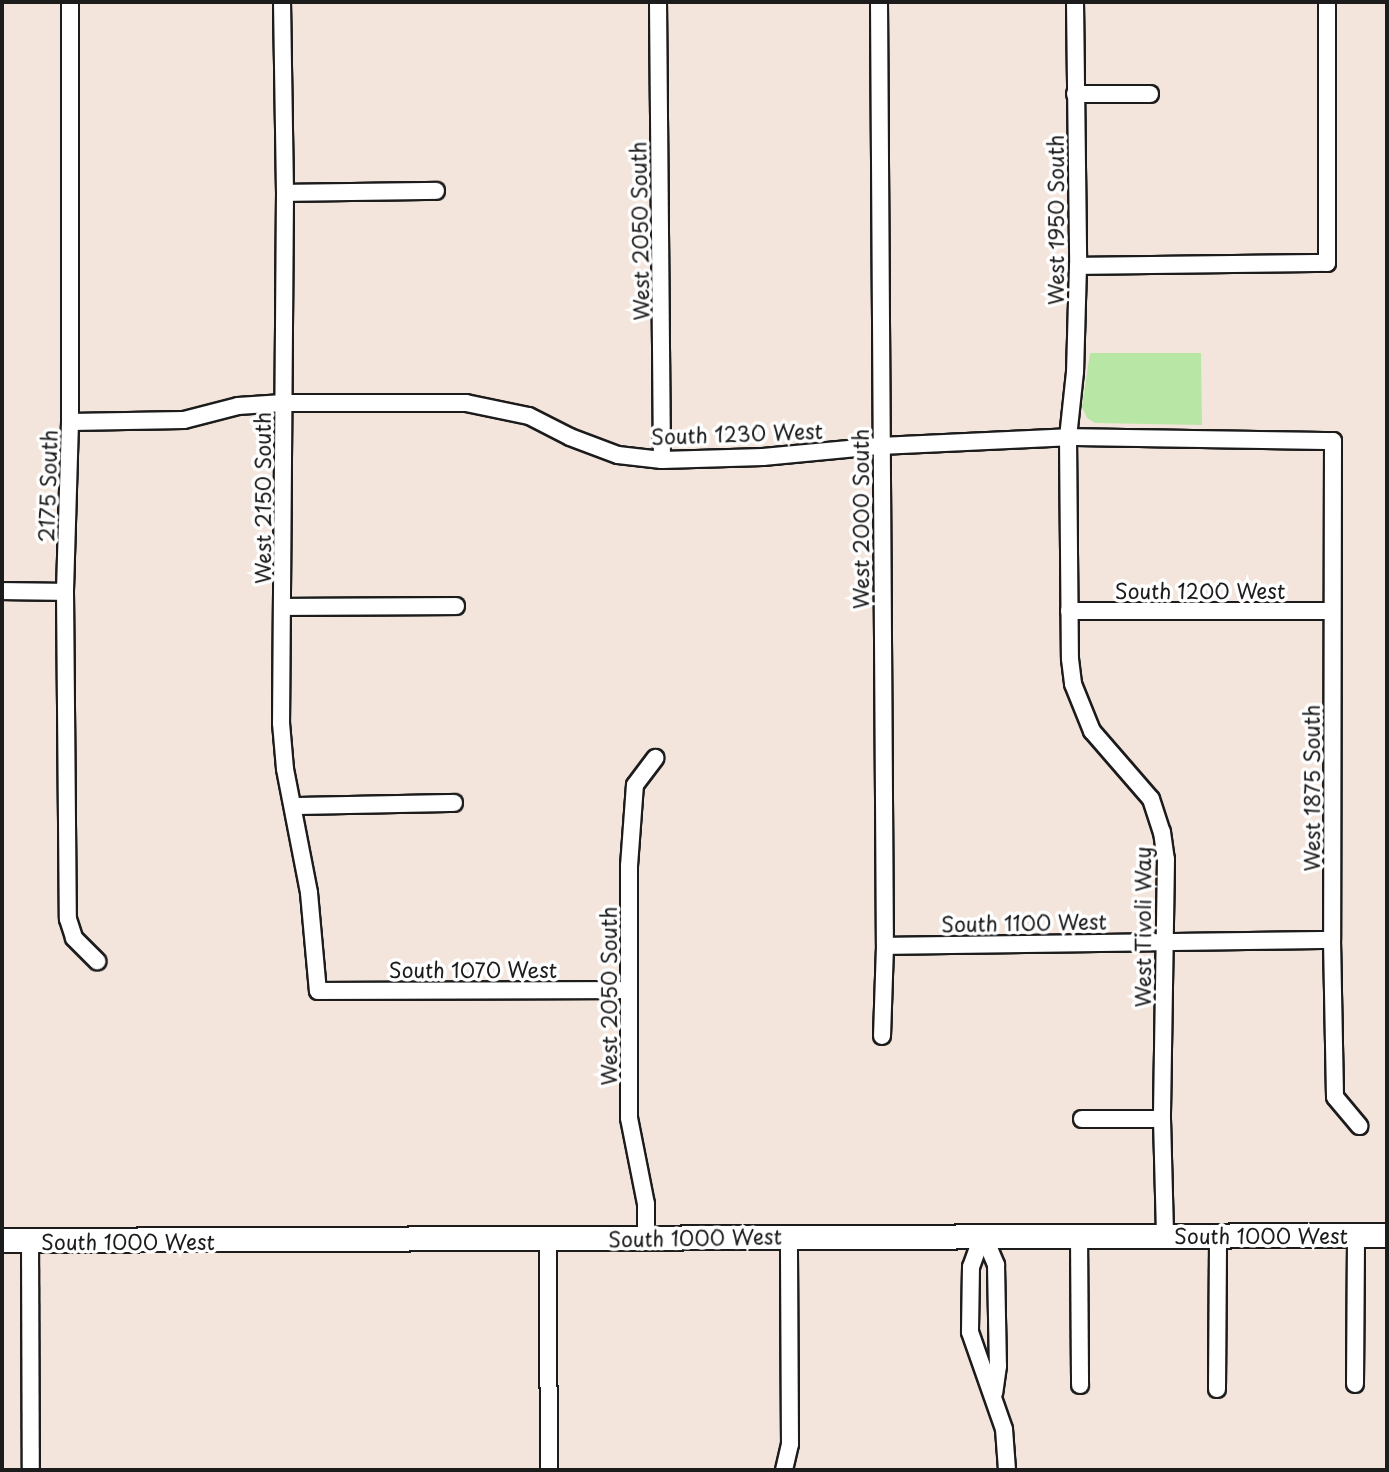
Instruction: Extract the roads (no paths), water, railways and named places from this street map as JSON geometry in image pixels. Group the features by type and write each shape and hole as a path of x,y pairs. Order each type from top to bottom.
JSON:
{"main road":[{"name":"South 1000 West","path":"2,1240 548,1240 983,1234 1387,1235"}],"street":[{"name":"2175 South","path":"70,2 70,422 65,592 68,919 74,938 97,961"},
{"name":"West 2150 South","path":"282,2 285,193 281,723 285,769 309,893 318,991"},
{"name":"West 2050 South","path":"658,2 662,460"},
{"name":"West 2000 South","path":"879,2 885,946 882,1036"},
{"name":"West 1950 South","path":"1069,437 1075,372 1078,266 1075,2"},
{"path":"1078,266 1327,262 1327,2"},
{"path":"1075,94 1150,94"},
{"path":"285,193 436,191"},
{"name":"South 1230 West","path":"70,422 184,419 238,406 283,403 467,403 529,416 570,437 618,455 662,460 762,457 880,446 1069,437 1333,441"},
{"name":"West Tivoli Way","path":"1069,437 1069,611 1073,684 1092,731 1152,799 1162,832 1166,859 1162,1119 1165,1234"},
{"name":"West 1875 South","path":"1333,441 1332,940 1335,1097 1359,1126"},
{"path":"2,591 65,592"},
{"path":"282,607 456,606"},
{"name":"South 1200 West","path":"1069,611 1332,611"},
{"name":"West 2050 South","path":"646,1239 646,1204 629,1118 629,866 635,785 655,758"},
{"path":"293,806 454,803"},
{"name":"South 1100 West","path":"885,946 1165,940 1332,940"},
{"name":"South 1070 West","path":"318,991 629,990"},
{"path":"1082,1119 1162,1119"},
{"path":"983,1234 996,1265 998,1366 994,1393"},
{"path":"983,1234 971,1267 970,1332 981,1368 994,1393 1004,1429 1007,1470"},
{"path":"1079,1234 1080,1385"},
{"path":"784,1470 790,1444 789,1236"},
{"path":"1217,1390 1218,1236"},
{"path":"1354,1384 1356,1236"},
{"path":"30,1240 31,1470"},
{"path":"548,1240 549,1470"}]}
